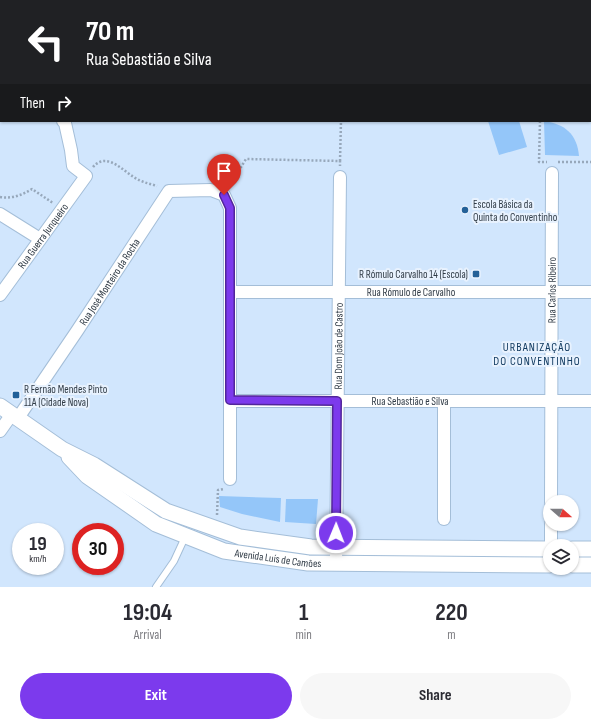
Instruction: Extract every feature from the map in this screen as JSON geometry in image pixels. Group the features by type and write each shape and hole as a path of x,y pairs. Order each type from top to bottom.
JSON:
{"street":[{"path":"63,122 71,150 73,166 86,176"},
{"name":"Rua Carlos Ribeiro","path":"552,173 552,495"},
{"name":"Rua Guerra Junqueiro","path":"0,295 86,176"},
{"name":"Rua Dom João de Castro","path":"336,563 340,177"},
{"path":"169,191 211,190 224,195 230,208 230,479"},
{"name":"Rua José Monteiro da Rocha","path":"0,431 10,413 82,324 169,191"},
{"path":"0,214 40,239"},
{"name":"Rua Rómulo de Carvalho","path":"230,292 591,292"},
{"name":"Rua Sebastião e Silva","path":"230,400 591,401"},
{"path":"444,401 444,519"},
{"name":"Avenida Luís de Camões","path":"10,413 62,448 94,465 166,511 240,537 311,547 543,549"},
{"name":"Avenida Luís de Camões","path":"62,448 87,476 156,524 224,551 308,562 543,565"},
{"path":"579,549 591,550"},
{"path":"579,565 591,566"}],"lane":[{"path":"156,587 174,561 186,535"}],"path":[{"path":"340,177 341,122"},
{"path":"540,122 540,162 591,162"},
{"path":"224,195 246,159 340,161"},
{"path":"86,176 96,164 104,160 118,165 139,180 169,191"},
{"path":"0,197 6,198 22,195 32,189 62,209"},
{"path":"216,529 218,490 230,488 230,479"}],"shaded area":[{"path":"488,122 519,122 527,147 499,155"},
{"path":"544,122 551,122 569,131 576,142 579,156 545,155"},
{"path":"219,496 281,498 280,522 242,514 220,507"},
{"path":"286,499 318,499 316,524 285,522"}],"place":[{"name":"Escola Básica da Quinta do Conventinho","path":"465,210"},
{"name":"R Rómulo Carvalho 14 (Escola)","path":"476,274"},
{"name":"R Fernão Mendes Pinto 11A (Cidade Nova)","path":"16,395"}],"district":[{"name":"URBANIZAÇÃO DO CONVENTINHO","path":"537,354"}],"route":[{"path":"224,195 230,208 230,400 337,401 336,533"}]}
